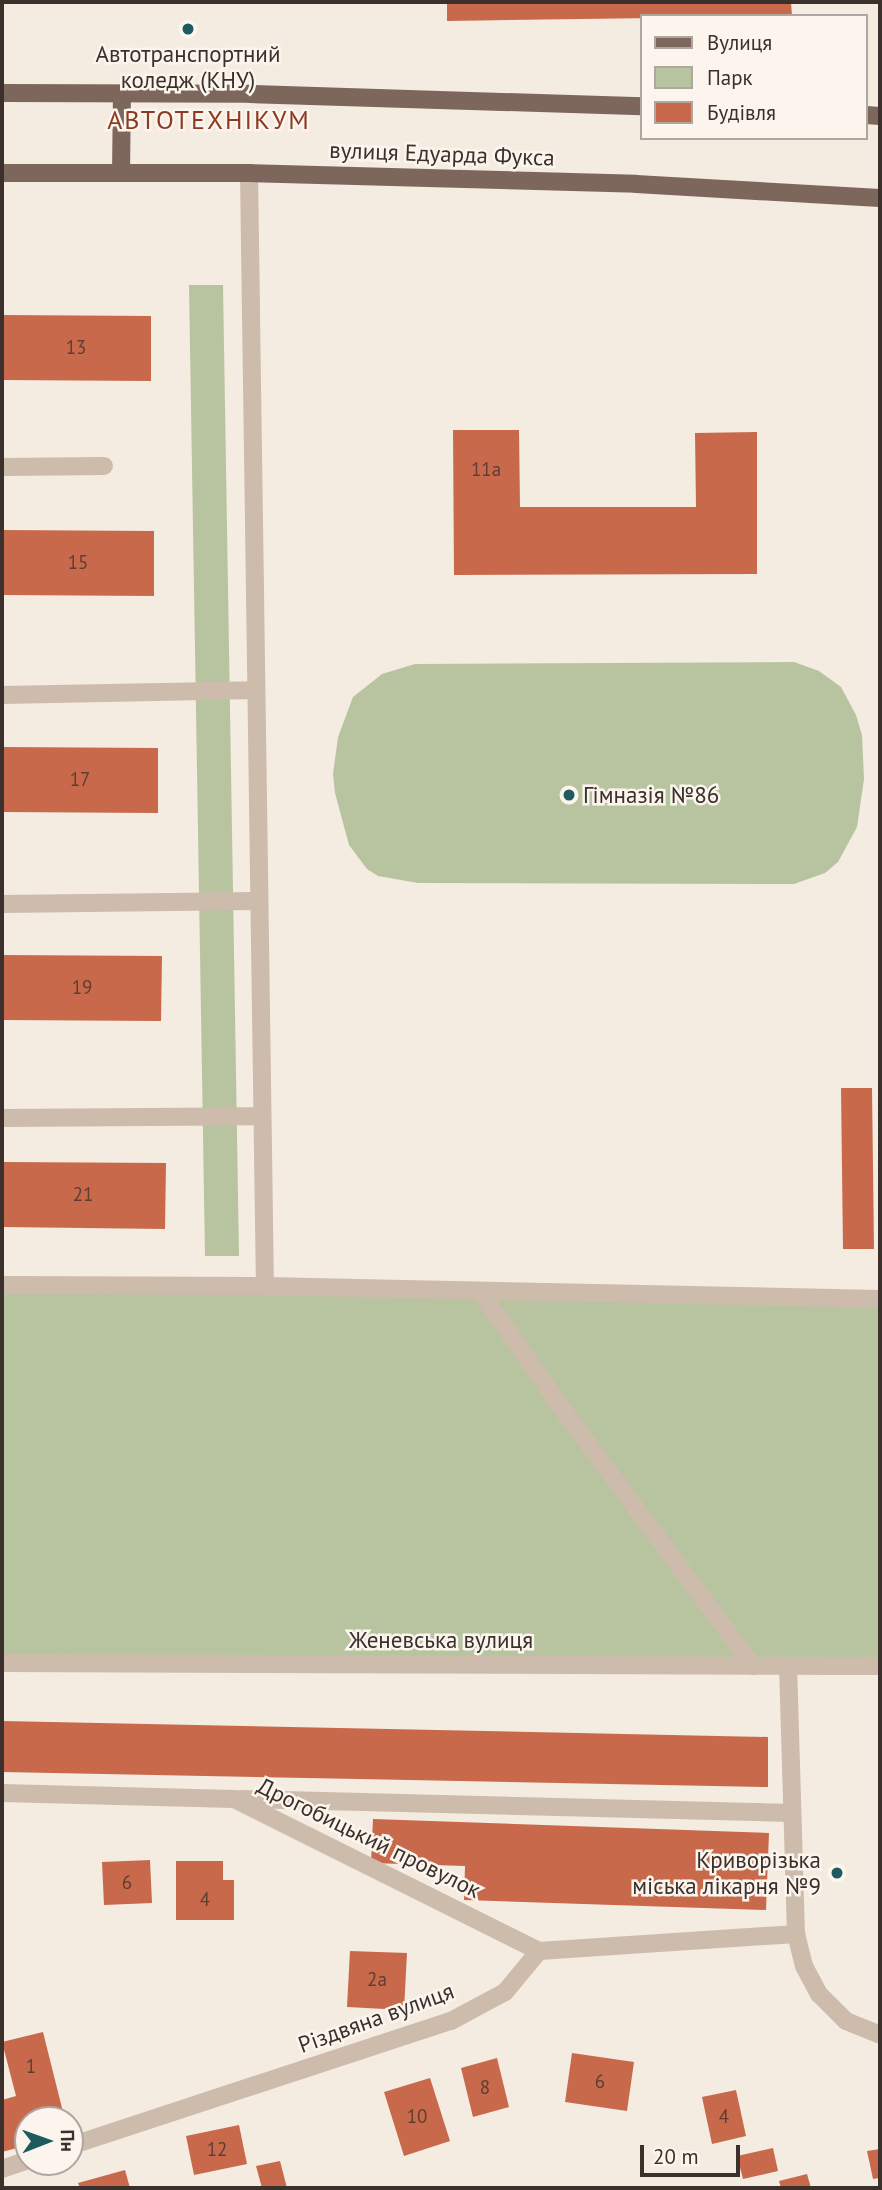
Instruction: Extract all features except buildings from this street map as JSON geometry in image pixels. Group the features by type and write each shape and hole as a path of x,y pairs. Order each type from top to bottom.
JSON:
{"main road":[{"path":"2,93 250,94 640,106"},
{"path":"121,173 122,94"},
{"name":"вулиця Едуарда Фукса","path":"2,173 249,173 636,184 880,198"}],"street":[{"path":"249,173 265,1286"},
{"path":"2,467 104,466"},
{"path":"2,695 256,690"},
{"path":"2,904 259,901"},
{"path":"2,1118 262,1116"},
{"path":"2,1285 265,1286 880,1299"},
{"path":"480,1291 753,1666"},
{"name":"Женевська вулиця","path":"2,1663 880,1666"},
{"path":"788,1666 790,1813 796,1934 804,1966 819,1994 846,2021 880,2035"},
{"name":"Дрогобицький провулок","path":"2,1793 234,1799 539,1951"},
{"path":"234,1799 790,1813"},
{"path":"539,1951 796,1934"},
{"name":"Різдвяна вулиця","path":"84,2141 451,2021 505,1992 539,1951"}],"green space":[{"path":"189,285 223,285 239,1256 205,1256"},
{"path":"794,662 819,671 841,687 856,715 862,735 864,779 857,827 838,862 825,873 794,884 418,883 378,876 367,869 349,845 335,793 333,774 338,737 353,697 382,674 415,664"},
{"path":"2,1285 880,1299 880,1666 2,1663"}],"place":[{"name":"Автотранспортний коледж (КНУ)","path":"188,29"},
{"name":"Гімназія №86","path":"569,795"},
{"name":"Криворізька міська лікарня №9","path":"837,1873"}],"district":[{"name":"АВТОТЕХНІКУМ","path":"209,120"}]}
